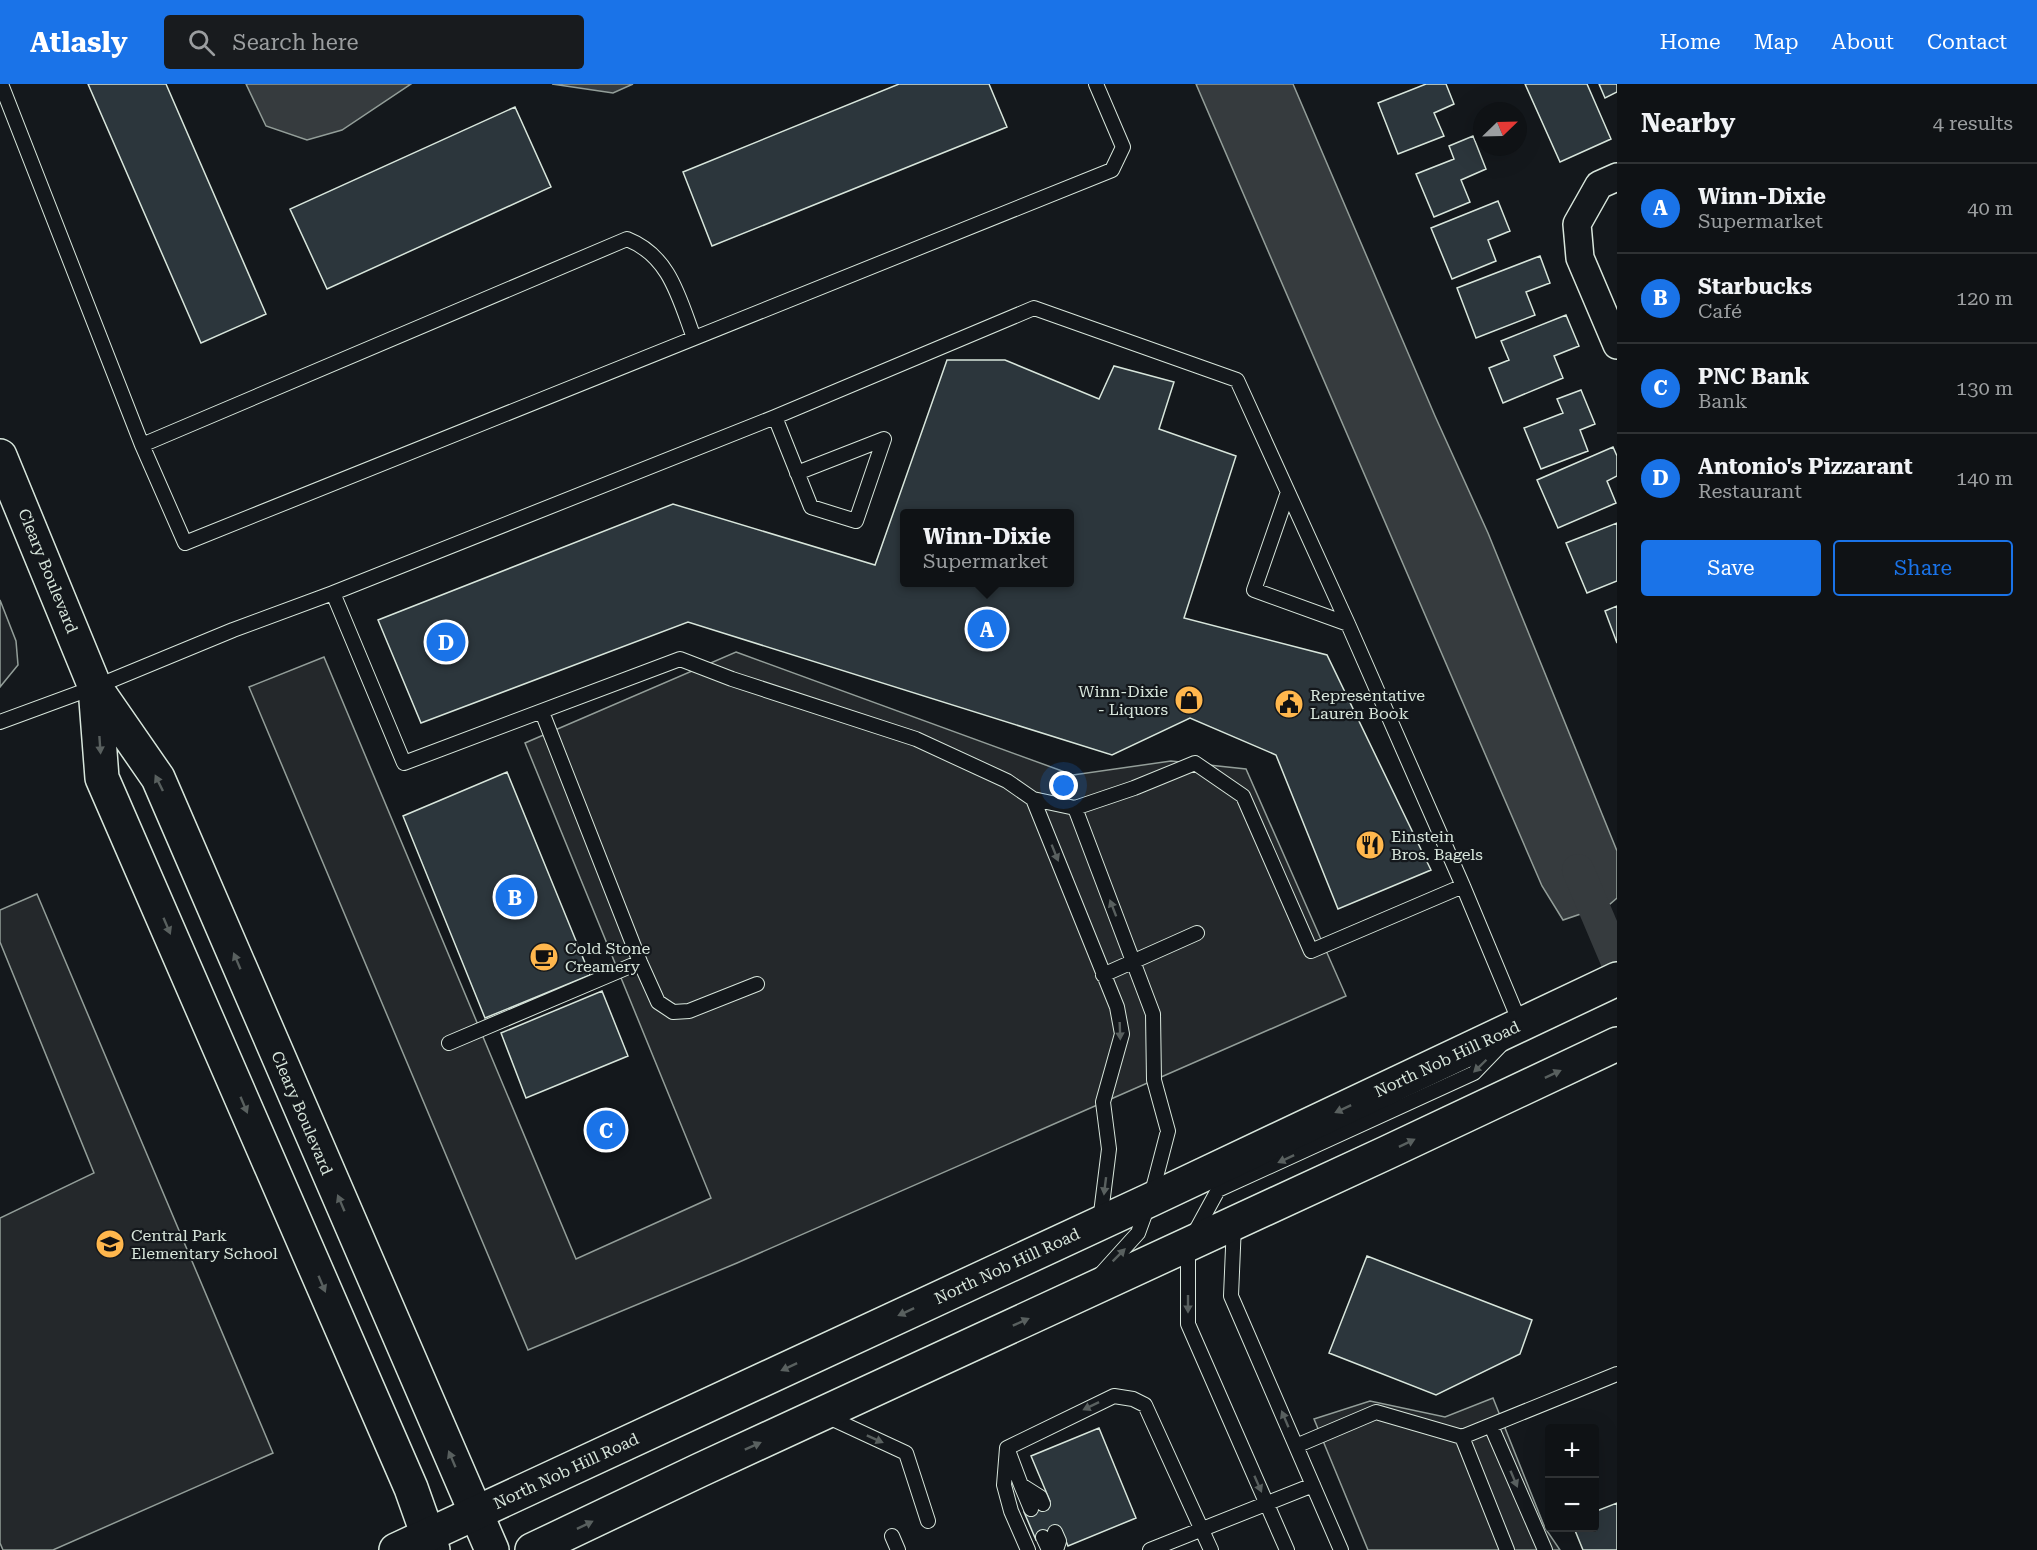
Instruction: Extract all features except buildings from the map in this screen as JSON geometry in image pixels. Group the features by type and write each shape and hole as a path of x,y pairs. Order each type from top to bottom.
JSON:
{"main road":[{"name":"Cleary Boulevard","path":"0,456 95,687 158,778 492,1550"},
{"name":"Cleary Boulevard","path":"95,687 102,778 411,1488 430,1542"},
{"name":"North Nob Hill Road","path":"396,1550 430,1542 476,1513 1150,1200 1617,979"},
{"path":"532,1550 1604,1050"}],"street":[{"path":"1617,177 1599,185 1577,224 1580,258 1617,345"}],"lane":[{"path":"1,84 142,445 185,543 1112,170 1123,147 1096,84"},
{"path":"142,445 627,239 641,245 655,256 670,278 694,338"},
{"path":"0,722 95,687 233,630 333,593 775,417 1034,308 1237,380 1348,624 1521,1024 1474,1073 1218,1190 1188,1245 1188,1324 1287,1550"},
{"path":"775,417 797,473 811,507 856,521 884,439 797,473"},
{"path":"1288,492 1254,590 1348,624"},
{"path":"333,593 404,764 680,660 916,739 1007,780 1033,799 1075,808 1134,788 1195,763 1243,796 1311,951 1463,886"},
{"path":"542,712 640,962 658,1002 673,1012 689,1011 757,984"},
{"path":"1033,799 1117,1007 1122,1034 1103,1102 1109,1149 1100,1223"},
{"path":"1075,808 1153,1014 1154,1080 1168,1131 1150,1200 1138,1233 1078,1296"},
{"path":"1104,975 1197,933"},
{"path":"449,1043 640,962"},
{"path":"1234,1223 1232,1296 1341,1550"},
{"path":"1296,1446 1376,1412 1462,1437 1617,1374"},
{"path":"1007,1448 1107,1398 1122,1396 1145,1405 1211,1550"},
{"path":"822,1415 906,1452 928,1521"},
{"path":"1491,1426 1545,1550"},
{"path":"1462,1437 1507,1550"},
{"path":"1007,1448 1021,1485 1040,1497 1037,1506"},
{"path":"1007,1448 1004,1485 1011,1511 1028,1550"},
{"path":"1150,1550 1313,1485"},
{"path":"892,1536 898,1550"},
{"path":"1049,1539 1059,1541 1056,1550"}],"shaded area":[{"path":"246,84 411,84 342,130 307,140 266,126"},
{"path":"552,84 633,84 613,93"},
{"path":"1196,84 1293,84 1435,416 1488,533 1617,851 1617,898 1610,904 1563,920 1542,886"},
{"path":"0,600 16,641 18,665 0,687"},
{"path":"736,652 1073,775 1171,761 1246,769 1346,996 737,1263 528,1350 249,687 324,657 576,1259 711,1198 525,743"},
{"name":"Central Park Elementary School","path":"37,894 273,1453 53,1550 3,1550 0,1543 0,1218 94,1173 0,942 0,910"},
{"path":"1493,1398 1545,1532 1548,1532 1560,1550 1368,1550 1314,1419 1370,1401 1445,1417"}],"waterway":[{"path":"1578,870 1617,962"}],"place":[{"name":"Winn-Dixie","path":"987,629"},
{"name":"Antonio's Pizzarant","path":"446,642"},
{"name":"Winn-Dixie - Liquors","path":"1189,700"},
{"name":"Representative Lauren Book","path":"1289,704"},
{"name":"Einstein Bros. Bagels","path":"1370,845"},
{"name":"Starbucks","path":"515,897"},
{"name":"Cold Stone Creamery","path":"544,957"},
{"name":"PNC Bank","path":"606,1130"},
{"name":"Central Park Elementary School","path":"110,1244"}]}
